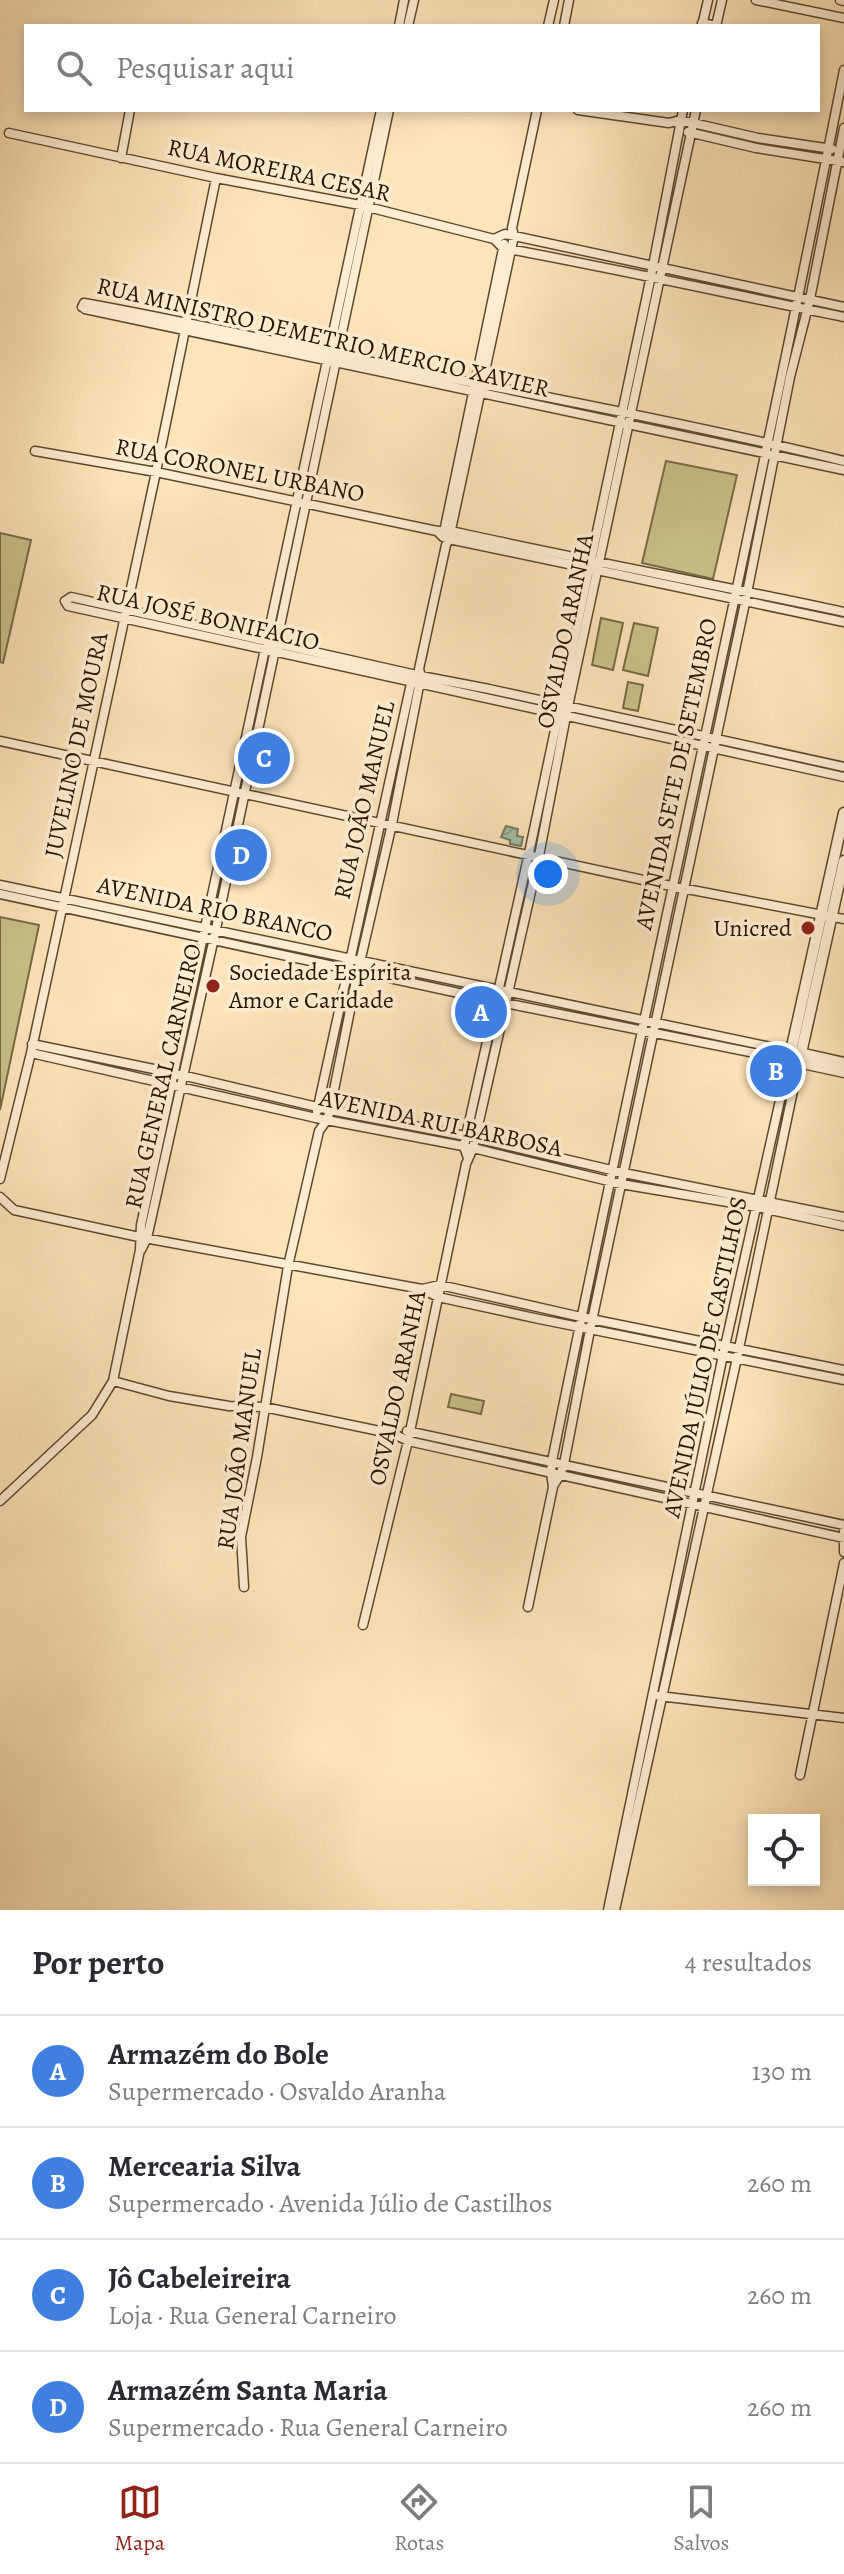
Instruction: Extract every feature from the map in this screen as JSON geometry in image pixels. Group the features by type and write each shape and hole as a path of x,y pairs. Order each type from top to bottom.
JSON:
{"street":[{"path":"399,24 404,0"},
{"path":"408,24 414,0"},
{"path":"548,24 554,0"},
{"path":"564,24 569,0"},
{"path":"702,24 708,0"},
{"path":"716,24 722,0"},
{"path":"756,0 844,18"},
{"name":"AVENIDA SETE DE SETEMBRO","path":"556,1474 552,1461 671,886 745,603 777,445 794,307 828,149 840,116 844,70"},
{"path":"121,158 130,112"},
{"name":"RUA GENERAL CARNEIRO","path":"113,1381 175,1084 198,1007 222,904 260,722 262,687 270,647 385,112"},
{"name":"RUA JOÃO MANUEL","path":"244,1587 241,1537 288,1266 319,1131 330,1110 392,824 445,536 537,112"},
{"path":"592,112 679,125 756,148 827,159 841,156"},
{"name":"OSVALDO ARANHA","path":"471,1137 497,990 599,568 682,112"},
{"name":"OSVALDO ARANHA","path":"363,1625 408,1441 468,1148 539,856 588,565 664,267 696,112"},
{"path":"692,128 828,149 841,156"},
{"name":"AVENIDA SETE DE SETEMBRO","path":"528,1607 556,1474 564,1464 684,888 733,600 763,454 810,299 841,156 844,128"},
{"name":"RUA MOREIRA CESAR","path":"9,133 364,206 494,239"},
{"path":"756,148 758,138"},
{"name":"JUVELINO DE MOURA","path":"0,1179 32,1048 216,178"},
{"path":"666,196 678,199"},
{"path":"812,228 824,230"},
{"path":"494,239 510,232 588,252 844,307"},
{"path":"494,239 507,248 844,317"},
{"path":"585,264 588,252"},
{"path":"761,301 763,291"},
{"name":"RUA MINISTRO DEMETRIO MERCIO XAVIER","path":"184,325 82,309 82,304 184,325 332,356 844,470"},
{"name":"RUA MINISTRO DEMETRIO MERCIO XAVIER","path":"625,420 766,442 844,461"},
{"name":"RUA CORONEL URBANO","path":"35,451 301,502 745,603 844,622"},
{"name":"RUA CORONEL URBANO","path":"599,568 736,589 844,612"},
{"name":"RUA JOSÉ BONIFACIO","path":"125,614 68,606 65,601 71,597 125,614 710,742 844,777"},
{"name":"RUA JOÃO MANUEL","path":"319,1131 316,1118 348,964 395,752 417,677"},
{"name":"RUA GENERAL CARNEIRO","path":"178,1074 204,927 250,719 262,687"},
{"path":"250,719 260,722"},
{"path":"0,741 671,886 844,919"},
{"path":"395,752 406,754"},
{"name":"RUA JOSÉ BONIFACIO","path":"750,752 844,767"},
{"path":"241,758 252,762"},
{"name":"AVENIDA JÚLIO DE CASTILHOS","path":"699,1504 696,1493 723,1355 781,1097 795,1056 841,860 844,813"},
{"path":"225,831 236,834"},
{"path":"217,869 228,872"},
{"name":"AVENIDA RIO BRANCO","path":"0,885 216,929 348,964"},
{"name":"AVENIDA RIO BRANCO","path":"0,894 281,955 359,966 428,981 495,1001 597,1016"},
{"path":"210,901 222,904"},
{"path":"360,911 371,914"},
{"path":"140,924 142,913"},
{"path":"281,955 283,945"},
{"name":"AVENIDA RIO BRANCO","path":"428,981 508,992 644,1026 844,1063"},
{"path":"188,1004 198,1007"},
{"path":"336,1022 347,1025"},
{"name":"AVENIDA RUI BARBOSA","path":"32,1048 316,1118 468,1148 621,1184 724,1197 841,1221"},
{"name":"AVENIDA RIO BRANCO","path":"795,1056 844,1072"},
{"name":"AVENIDA JÚLIO DE CASTILHOS","path":"615,1910 699,1504 706,1495 737,1358 791,1099 795,1056"},
{"name":"AVENIDA RUI BARBOSA","path":"101,1063 178,1074 330,1110 471,1137 724,1197"},
{"path":"247,1101 249,1091"},
{"path":"781,1097 791,1099"},
{"path":"400,1134 402,1124"},
{"path":"577,1173 579,1162"},
{"path":"766,1164 777,1166"},
{"path":"0,1197 14,1210 143,1238 422,1289 438,1297 579,1328 844,1380"},
{"path":"422,1289 440,1285 844,1370"},
{"path":"539,1319 541,1308"},
{"path":"658,1344 660,1332"},
{"path":"774,1366 776,1355"},
{"path":"572,1362 583,1364"},
{"path":"0,1501 92,1415 113,1381 169,1396 229,1406 264,1407 394,1434 408,1441 844,1538"},
{"path":"394,1434 410,1431 844,1525"},
{"path":"512,1465 515,1454"},
{"path":"627,1489 631,1478"},
{"path":"775,1522 778,1510"},
{"path":"844,1531 844,1552"},
{"path":"800,1775 844,1563"},
{"path":"659,1696 844,1718"},
{"name":"AVENIDA JÚLIO DE CASTILHOS","path":"608,1910 637,1796"}],"shaded area":[{"path":"666,461 737,475 713,579 642,563"},
{"path":"0,533 31,540 3,663 0,662"},
{"path":"601,618 623,623 613,670 592,665"},
{"path":"634,623 658,628 648,676 623,670"},
{"path":"628,682 643,685 638,711 623,708"},
{"path":"0,917 39,925 0,1110"},
{"path":"451,1394 484,1401 481,1414 448,1407"}],"water":[{"path":"506,826 518,829 517,836 523,837 521,846 510,844 510,840 501,837"}],"place":[{"name":"Jô Cabeleireira","path":"264,758"},
{"name":"Armazém Santa Maria","path":"241,855"},
{"name":"Unicred","path":"808,928"},
{"name":"Sociedade Espírita Amor e Caridade","path":"213,986"},
{"name":"Armazém do Bole","path":"481,1012"},
{"name":"Mercearia Silva","path":"776,1071"}]}
